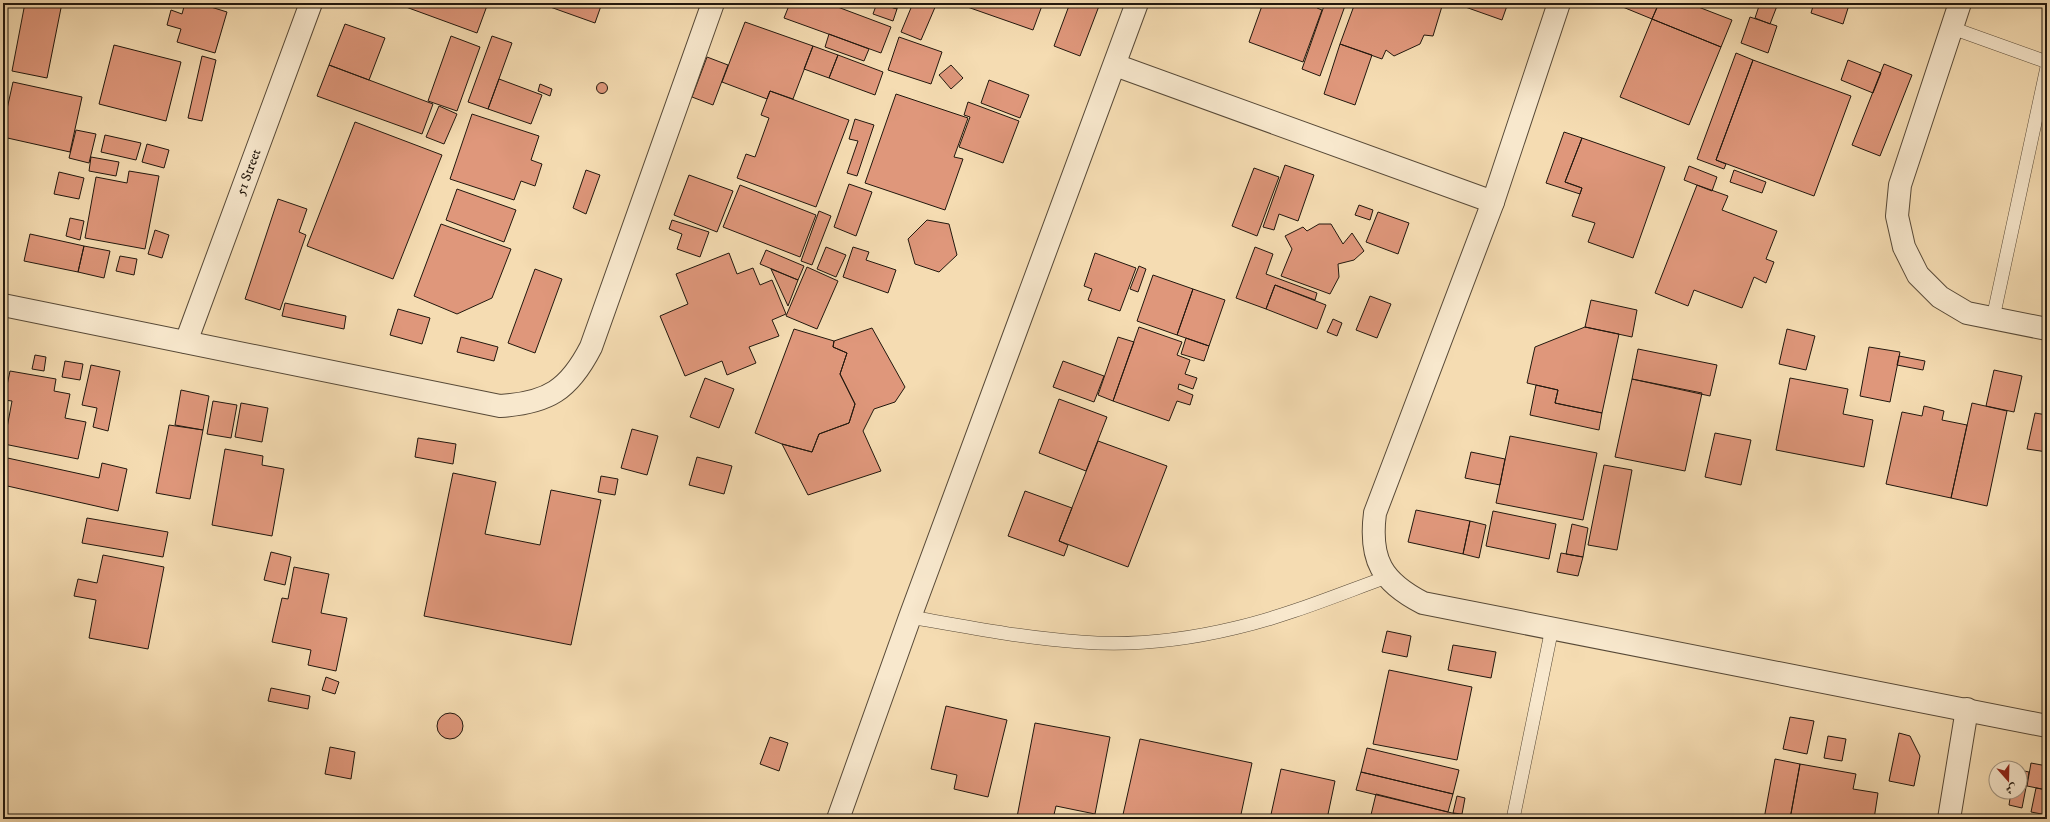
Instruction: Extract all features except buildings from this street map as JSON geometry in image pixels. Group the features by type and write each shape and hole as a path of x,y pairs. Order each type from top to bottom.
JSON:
{"street":[{"name":"51 Street","path":"186,342 311,3"},
{"path":"3,304 500,406 524,404 546,398 565,385 581,367 591,347 713,3"},
{"path":"838,819 910,617 1138,3"},
{"path":"1559,3 1493,202 1375,513 1372,535 1376,557 1387,577 1403,593 1424,603 2047,726"},
{"path":"1960,3 1900,185 1897,216 1904,247 1918,274 1940,297 1967,313 2047,329"},
{"path":"1115,64 1493,202"},
{"path":"1949,819 1967,709"}],"lane":[{"path":"1952,28 2047,62"},
{"path":"1993,318 2047,67"},
{"path":"910,617 1032,638 1083,642 1134,642 1185,637 1234,628 1284,614 1387,577"},
{"path":"1514,819 1552,628"}]}
